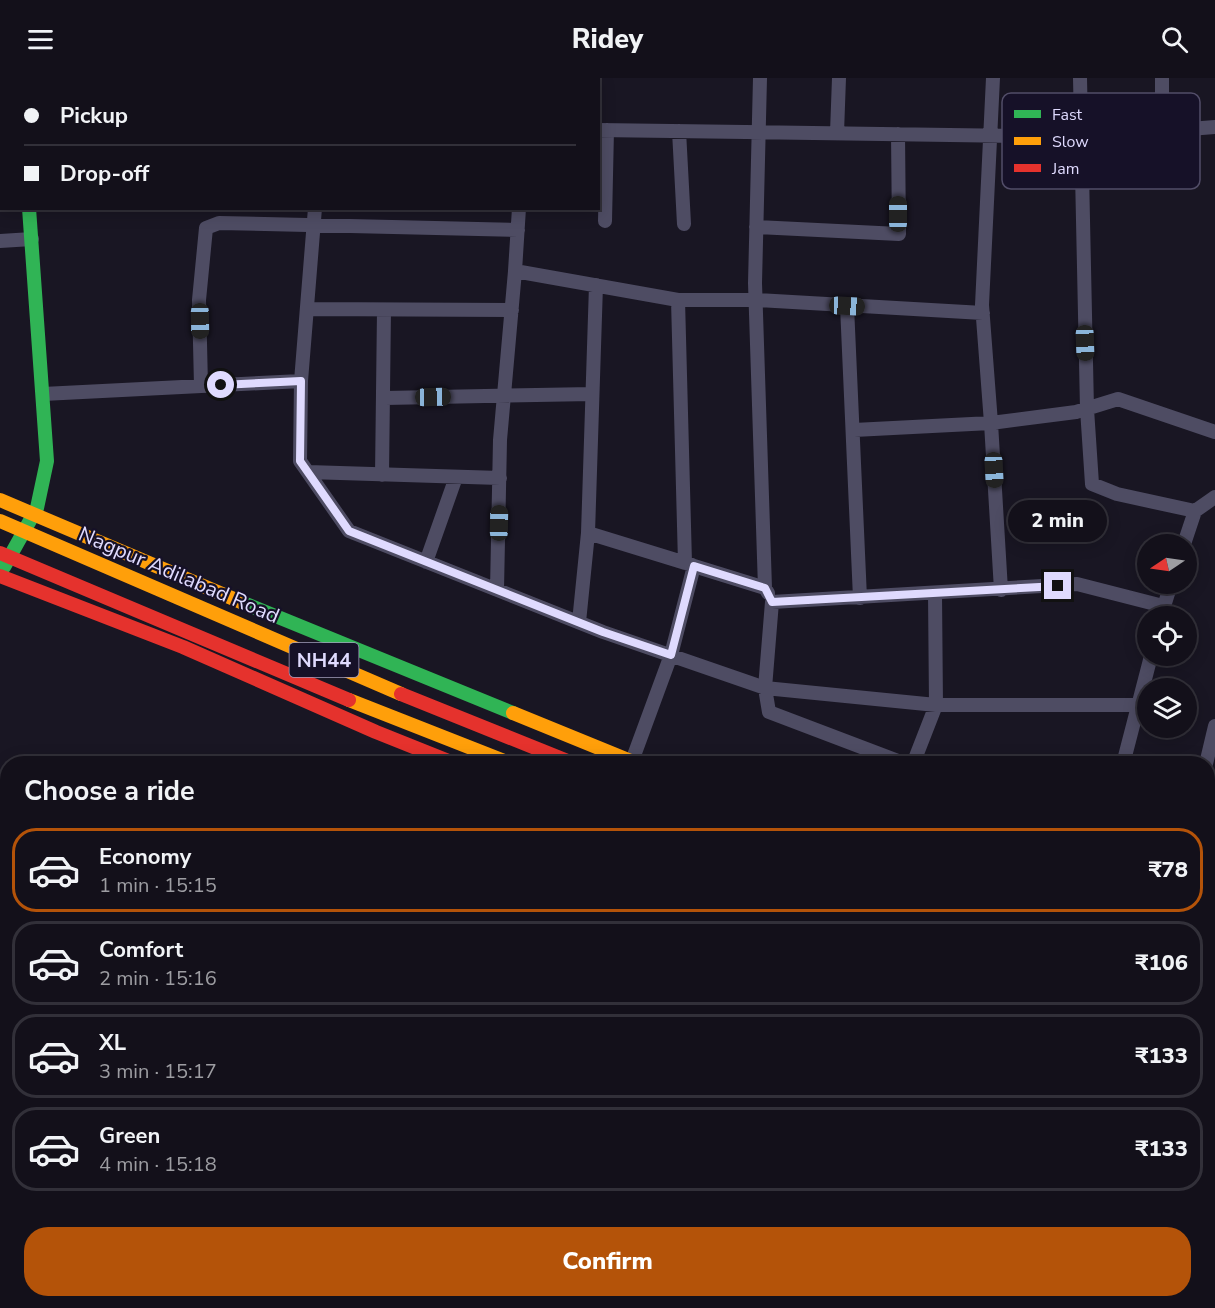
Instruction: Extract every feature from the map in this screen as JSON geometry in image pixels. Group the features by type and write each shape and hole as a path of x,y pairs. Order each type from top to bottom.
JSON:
{"main road":[{"path":"29,210 47,461 34,514 0,575 183,647 436,756"},
{"path":"0,500 383,661 620,756"},
{"name":"Nagpur Adilabad Road","path":"0,521 382,686 555,756"},
{"name":"NH44","path":"0,554 63,578 237,655 411,721 493,756"}],"street":[{"path":"760,78 756,300 765,588 772,602 765,688 769,712 885,756"},
{"path":"837,133 839,78"},
{"path":"993,78 983,314 1001,590"},
{"path":"1080,78 1081,93"},
{"path":"1200,128 1215,127"},
{"path":"605,221 603,130 1002,135"},
{"path":"679,131 684,225"},
{"path":"756,227 899,234 898,134"},
{"path":"1083,189 1087,409 1092,484 1117,494 1195,512"},
{"path":"315,210 301,381 300,461 349,531 579,622 765,688 936,705 1137,705"},
{"path":"497,590 504,396 519,210"},
{"path":"201,386 199,300 206,228 219,223 518,230"},
{"path":"0,241 32,239"},
{"path":"515,270 678,300 756,300 983,314"},
{"path":"579,622 588,533 596,285"},
{"path":"637,756 671,655 689,564 678,300"},
{"path":"847,306 860,598"},
{"path":"307,309 512,310"},
{"path":"382,475 385,398 384,310"},
{"path":"43,394 301,381"},
{"path":"385,398 592,394"},
{"path":"854,430 991,423 1087,409 1118,399 1215,432"},
{"path":"308,472 500,478"},
{"path":"426,562 456,477"},
{"path":"1187,534 1195,512 1215,497"},
{"path":"588,533 765,588"},
{"path":"772,602 1077,584 1146,606"},
{"path":"916,756 936,705 935,594"},
{"path":"1125,756 1137,709"},
{"path":"1208,756 1215,726"}],"traffic: fast":[{"path":"4,567 37,508 47,461 29,210"},
{"path":"241,602 513,713"}],"traffic: slow":[{"path":"0,500 241,602"},
{"path":"0,521 401,694"},
{"path":"349,700 492,756"},
{"path":"513,713 618,756"}],"traffic: jam":[{"path":"0,553 349,700"},
{"path":"0,576 183,647 436,756"},
{"path":"401,694 555,756"}],"route":[{"path":"221,385 301,381 300,461 349,531 603,632 671,655 694,566 765,588 772,602 912,596 1058,586"}]}
